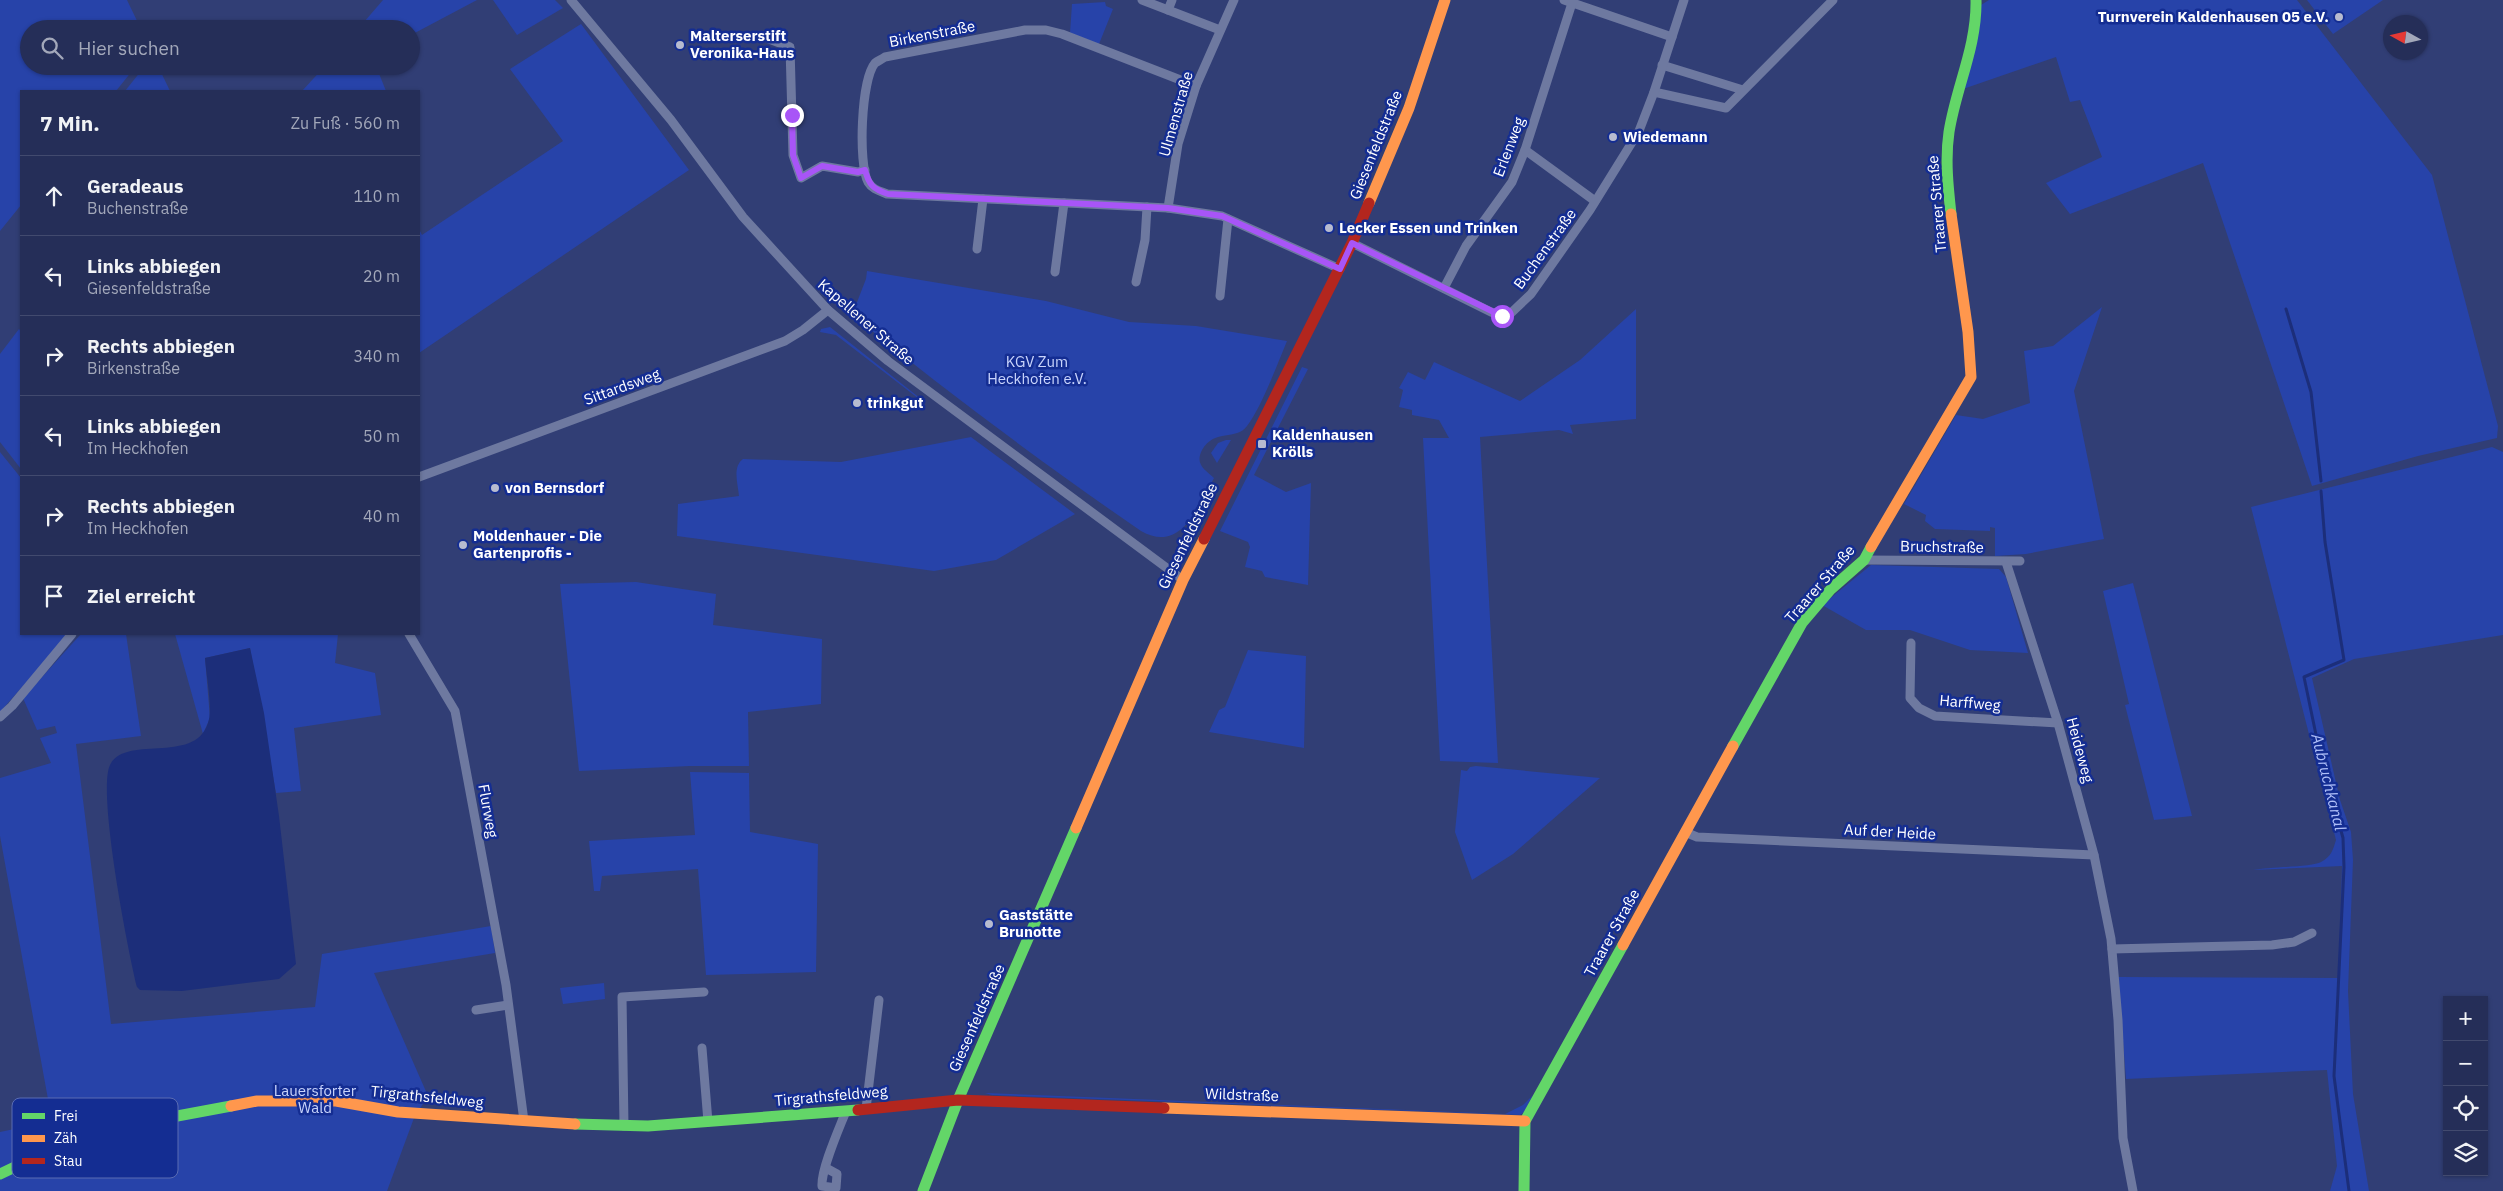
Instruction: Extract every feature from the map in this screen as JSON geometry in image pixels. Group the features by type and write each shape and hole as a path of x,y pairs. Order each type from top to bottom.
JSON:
{"street":[{"name":"Kapellener Straße","path":"571,0 671,120 743,217 828,310 888,361 1183,580"},
{"path":"1142,0 1220,30"},
{"path":"1168,10 1172,0"},
{"name":"Ulmenstraße","path":"1168,208 1178,144 1196,86 1234,0"},
{"name":"Giesenfeldstraße","path":"923,1191 962,1088 1183,580 1352,243 1409,108 1445,0"},
{"name":"Buchenstraße","path":"1352,243 1491,312 1502,316 1511,313 1531,294 1595,201 1639,131 1654,92 1684,0"},
{"path":"1654,92 1726,108 1834,0"},
{"name":"Traarer Straße","path":"1525,1121 1802,623 1831,589 1864,560 1971,377 1972,353 1955,244 1947,150 1954,106 1971,53 1976,0"},
{"path":"1570,1 1672,37"},
{"name":"Erlenweg","path":"1444,288 1466,246 1512,182 1525,150 1570,1"},
{"name":"Birkenstraße","path":"1196,86 1062,34 1046,30 1026,30 885,57 876,63 865,94 862,126 865,170 868,182 875,190 888,194 1168,208 1228,219 1340,269"},
{"path":"769,38 790,46 793,155 801,178 822,166 858,172 865,170"},
{"path":"1662,65 1743,90"},
{"name":"Buchenstraße","path":"1525,150 1595,201"},
{"path":"978,249 983,199"},
{"path":"1054,272 1064,203"},
{"path":"1136,282 1145,240 1147,207"},
{"path":"1220,296 1228,219"},
{"name":"Sittardsweg","path":"420,477 785,341 803,330 828,310"},
{"name":"Bruchstraße","path":"1864,560 2020,561"},
{"name":"Heideweg","path":"2006,562 2058,723 2094,855 2112,949 2118,1020 2123,1138 2133,1191"},
{"path":"0,717 12,706 71,635"},
{"name":"Flurweg","path":"411,635 455,711 496,928 524,1121"},
{"name":"Harffweg","path":"1911,643 1910,698 1920,708 1935,716 2058,723"},
{"name":"Auf der Heide","path":"1685,832 1697,837 2094,855"},
{"path":"2112,949 2272,945 2294,942 2312,933"},
{"path":"624,1126 622,997 704,992"},
{"path":"866,1108 879,1000"},
{"path":"476,1010 508,1005"},
{"path":"702,1048 708,1122"},
{"name":"Wildstraße","path":"958,1100 1525,1121"},
{"name":"Tirgrathsfeldweg","path":"178,1116 257,1101 336,1101 398,1112 524,1121 648,1126 846,1111 958,1100"},
{"path":"826,1168 846,1111"},
{"path":"1524,1191 1525,1121"},
{"name":"Tirgrathsfeldweg","path":"0,1174 12,1168"}],"green space":[{"path":"0,0 127,0 137,20 20,20 20,75 129,75 117,90 20,90 20,206 0,231"},
{"path":"383,0 477,0 420,30 420,20 366,20"},
{"path":"493,0 555,0 563,8 517,35"},
{"path":"1989,0 2297,0 2432,175 2498,426 2497,438 2418,456 2312,486 2203,163 2070,214 2046,183 2102,157 2080,100 2070,102 2056,57 1963,89 1981,5"},
{"name":"Turnverein Kaldenhausen 05 e.V.","path":"2307,0 2383,0 2333,34"},
{"path":"1105,2 1106,6 1113,9 1099,44 1070,33 1072,4"},
{"path":"581,24 689,170 420,352 420,231 422,235 563,141 510,69"},
{"path":"138,75 162,75 170,90 126,90"},
{"path":"317,75 380,75 386,90 303,90"},
{"name":"KGV Zum Heckhofen e.V.","path":"867,271 1046,301 1129,322 1196,326 1287,341 1264,397 1247,426 1237,433 1213,439 1202,450 1200,463 1214,478 1195,513 1178,532 1167,536 1155,536 1141,531 1031,453 852,315 866,279"},
{"path":"2102,307 2074,391 2104,539 2026,554 1995,556 1995,528 1990,527 1990,531 1935,529 1925,521 1926,515 1904,504 1956,415 1983,419 2030,403 2024,351 2053,346"},
{"path":"1636,309 1636,419 1570,425 1573,434 1559,430 1480,437 1498,763 1440,761 1423,438 1449,438 1439,420 1412,415 1412,410 1399,407 1403,390 1399,388 1408,372 1425,380 1434,362 1520,401 1580,360"},
{"path":"830,327 923,402 836,335 820,332 821,329"},
{"path":"19,329 20,468 0,442 0,354"},
{"path":"1302,367 1308,369 1254,475 1286,492 1311,483 1308,585 1265,577 1262,571 1245,567 1250,547 1248,542 1220,531"},
{"path":"971,437 1075,514 996,560 934,571 677,536 678,504 739,496 737,471 743,459 841,462"},
{"path":"1231,440 1217,463 1211,453 1218,443"},
{"path":"2492,447 2503,452 2503,635 2354,659 2312,678 2340,800 2351,832 2353,860 2348,991 2353,1094 2369,1191 2330,1191 2337,1166 2327,1070 2126,1079 2118,977 2339,978 2342,866 2253,870 2316,864 2327,858 2336,840 2251,507"},
{"path":"0,452 20,477 20,635 68,635 0,712"},
{"path":"1871,565 1999,569 2006,577 2028,653 1970,650 1910,630 1866,630 1822,605"},
{"path":"636,582 716,594 713,625 822,639 821,704 748,712 749,766 690,766 579,771 560,584"},
{"path":"2133,583 2192,816 2154,820 2125,705 2129,704 2103,591"},
{"name":"Lauersforter Wald","path":"80,635 126,635 141,736 76,744 111,1024 315,1007 322,954 491,926 495,953 374,973 428,1096 414,1118 387,1191 0,1191 0,1132 12,1129 12,1178 178,1178 178,1098 48,1098 0,836 0,778 51,763 40,738 57,733 55,726 37,730 23,698"},
{"path":"175,635 338,635 335,663 375,673 381,715 294,728 301,791 276,793 250,648 205,658 210,718 203,734"},
{"path":"1248,650 1306,656 1304,748 1209,732 1219,710 1225,707"},
{"path":"1476,766 1600,778 1513,854 1472,880 1455,832 1461,770 1467,771 1470,767"},
{"path":"690,772 749,773 750,832 818,844 816,972 706,975 698,869 602,876 600,891 594,891 589,841 695,835"},
{"path":"604,983 605,999 563,1004 560,988"},
{"path":"985,1093 1505,1114 1523,1105 1533,1095 1524,1112 1520,1115 992,1095"}],"shaded area":[{"path":"250,648 264,713 279,816 296,964 279,979 182,991 140,990 137,987 127,941 110,838 107,781 110,765 118,756 131,751 178,746 192,742 203,733 210,713 205,658"}],"waterway":[{"name":"Aubruchkanal","path":"2286,309 2311,392 2321,481"},
{"name":"Aubruchkanal","path":"2321,491 2325,542 2344,660 2304,677 2320,754 2343,838 2344,867 2334,1076 2349,1191"}],"traffic: fast":[{"path":"1951,214 1947,163 1949,132 1970,51 1976,0"},
{"path":"1733,746 1802,623 1831,589 1864,560 1871,547"},
{"path":"923,1191 958,1100 1076,828"},
{"path":"1524,1191 1525,1121 1623,945"},
{"path":"178,1116 231,1106"},
{"path":"575,1124 648,1126 858,1110"},
{"path":"0,1174 12,1168"}],"traffic: slow":[{"path":"1369,203 1409,108 1445,0"},
{"path":"1871,547 1971,377 1968,332 1951,214"},
{"path":"1076,828 1183,580 1204,539"},
{"path":"1623,945 1733,746"},
{"path":"231,1106 257,1101 336,1101 398,1112 575,1124"},
{"path":"1164,1108 1525,1121"}],"traffic: jam":[{"path":"1204,539 1352,243 1369,203"},
{"path":"858,1110 958,1100 1164,1108"}],"place":[{"name":"Turnverein Kaldenhausen 05 e.V.","path":"2339,17"},
{"name":"Malterserstift Veronika-Haus","path":"680,45"},
{"name":"Wiedemann","path":"1613,137"},
{"name":"Lecker Essen und Trinken","path":"1329,228"},
{"name":"trinkgut","path":"857,403"},
{"name":"Kaldenhausen Krölls","path":"1262,444"},
{"name":"von Bernsdorf","path":"495,488"},
{"name":"Moldenhauer - Die Gartenprofis -","path":"463,545"},
{"name":"Gaststätte Brunotte","path":"989,924"}],"route":[{"path":"792,115 793,155 801,178 822,166 858,172 865,170 868,182 875,190 888,194 1168,208 1222,216 1340,269 1352,243 1502,316"}]}
